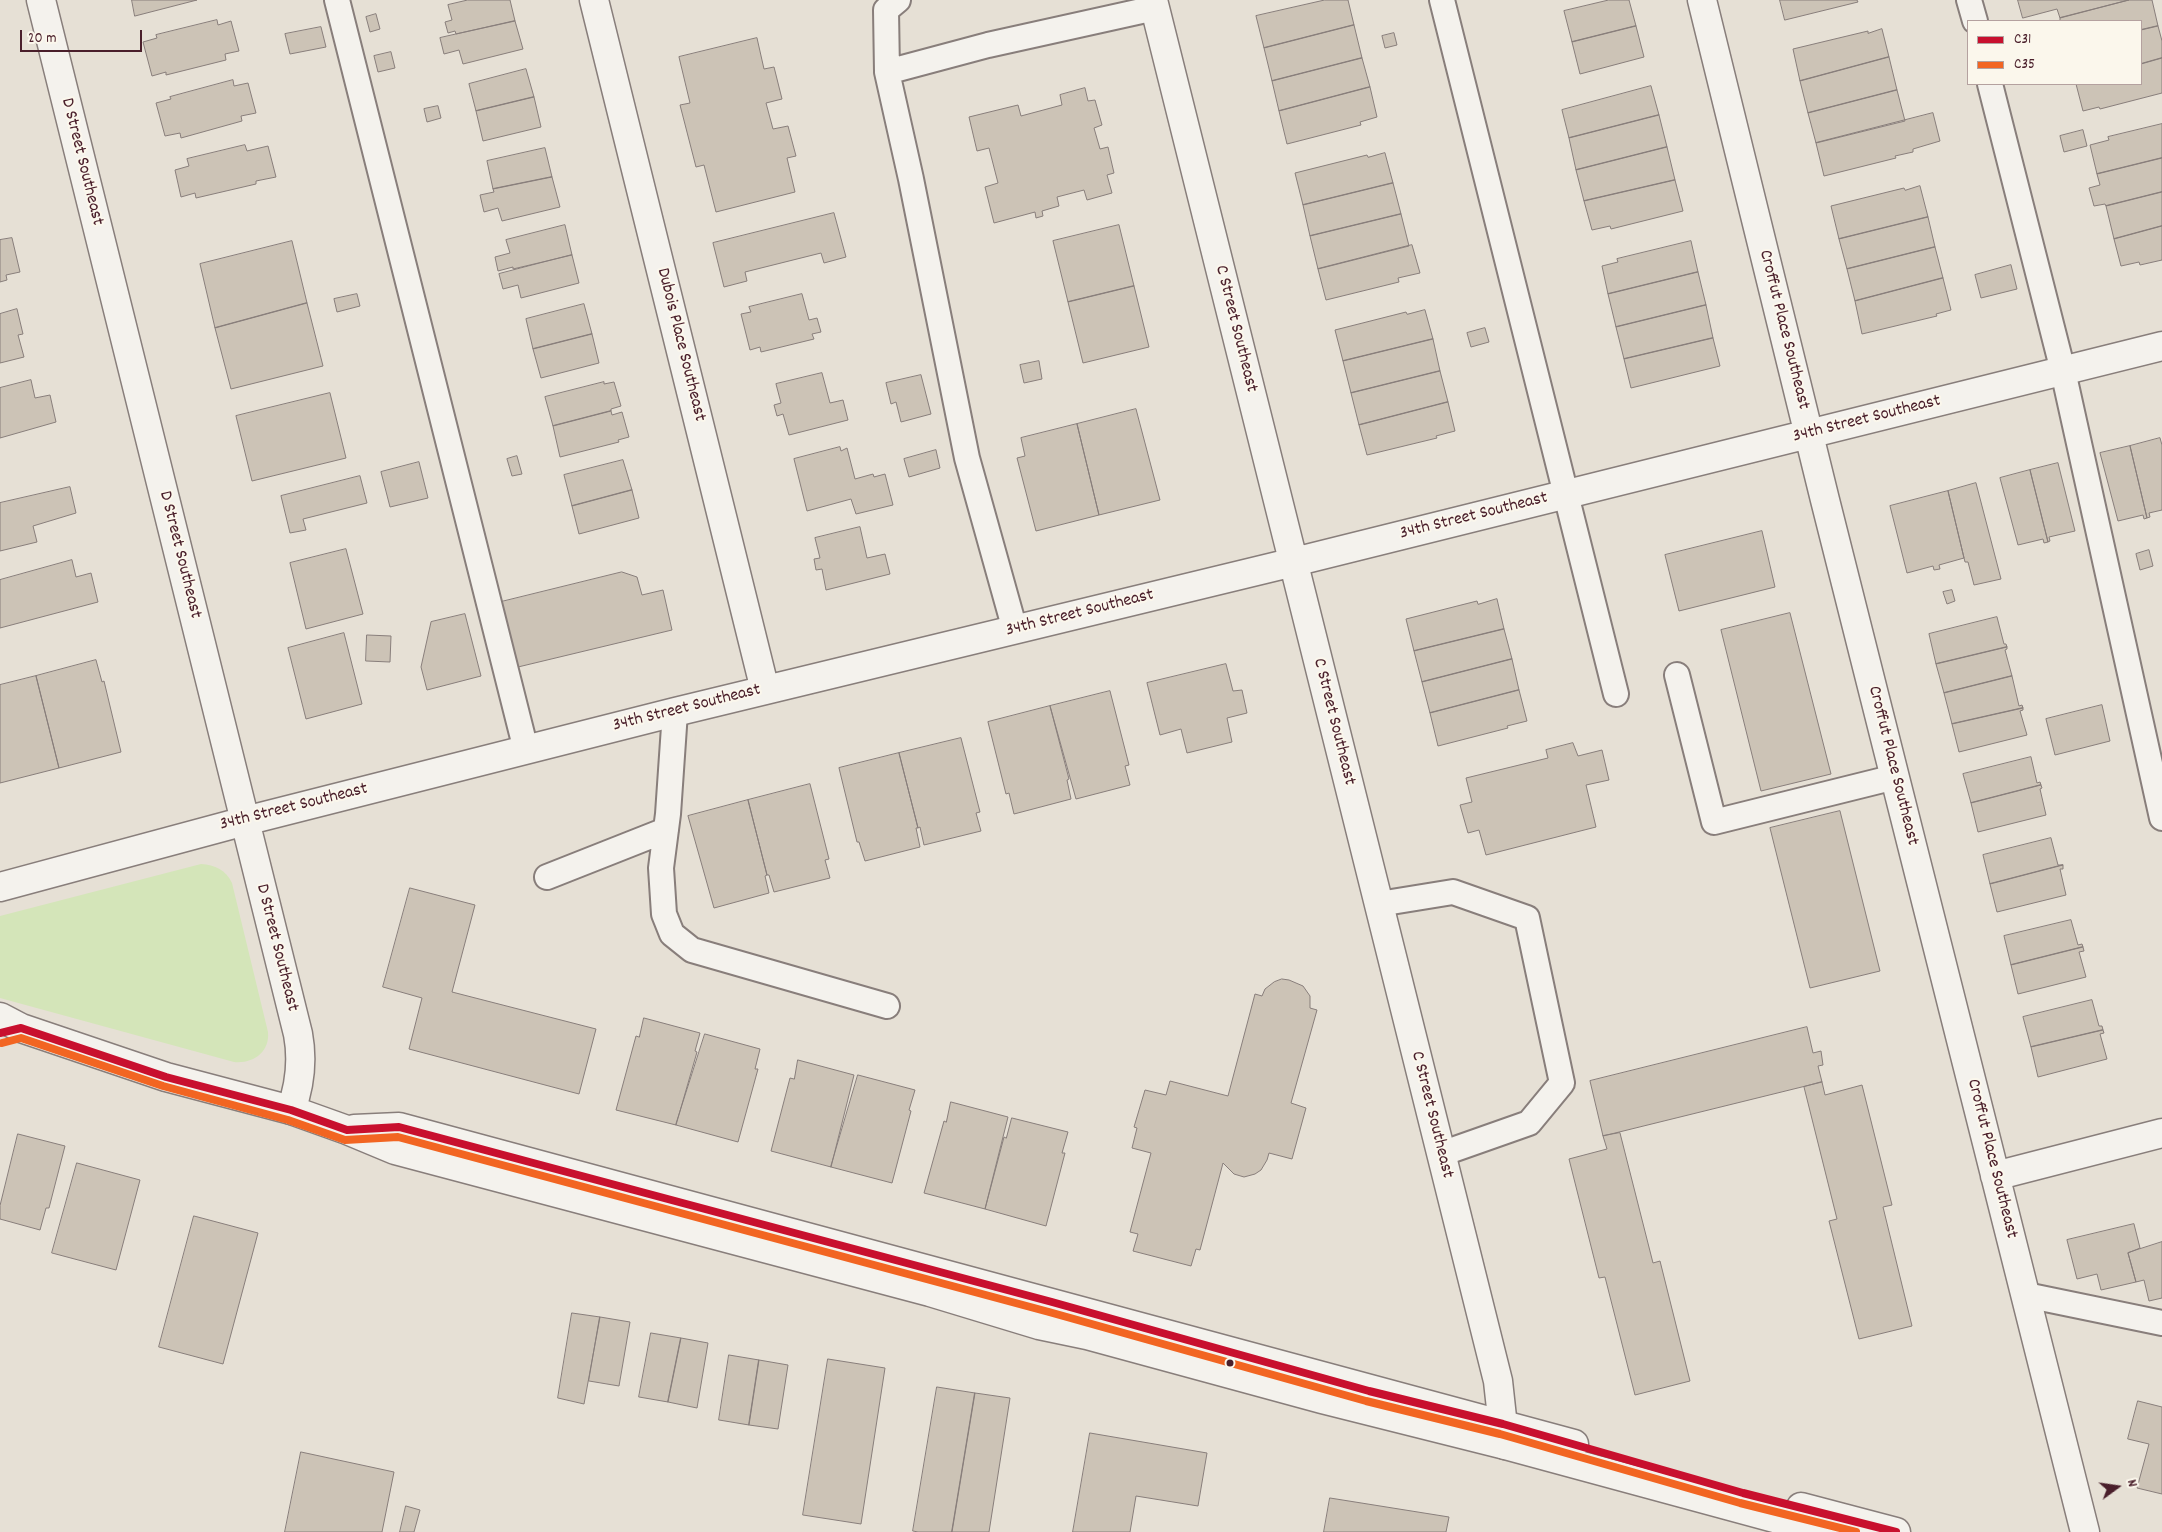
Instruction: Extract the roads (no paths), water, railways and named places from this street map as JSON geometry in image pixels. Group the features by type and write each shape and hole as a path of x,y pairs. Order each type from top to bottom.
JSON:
{"street":[{"name":"D Street Southeast","path":"41,0 300,1047 299,1085 291,1110"},
{"name":"Dubois Place Southeast","path":"594,0 765,690"},
{"name":"Croffut Place Southeast","path":"1702,0 2085,1532"},
{"name":"C Street Southeast","path":"1154,4 1498,1381 1504,1435"},
{"name":"34th Street Southeast","path":"0,887 244,821 675,712 1294,562 2162,346"},
{"path":"7,1026 166,1076 291,1110 348,1130 395,1150 930,1292 1039,1325 1087,1334 1322,1400 1504,1435 1742,1492 1896,1532"},
{"path":"1995,1176 2162,1133"},
{"path":"1504,1435 1826,1532"}],"lane":[{"path":"337,0 526,750"},
{"path":"898,0 886,10 887,72 913,189 967,458 1015,630"},
{"path":"1442,0 1564,494 1616,694"},
{"path":"1969,0 1975,20"},
{"path":"887,72 1154,4"},
{"path":"1990,85 2063,371 2162,818"},
{"path":"1677,674 1714,822 1895,777"},
{"path":"675,712 666,830 661,868 664,914 672,934 692,950 887,1006"},
{"path":"547,876 666,830"},
{"path":"1379,904 1453,892 1526,918 1562,1083 1529,1122 1441,1154"},
{"path":"2026,1295 2162,1322"}]}
